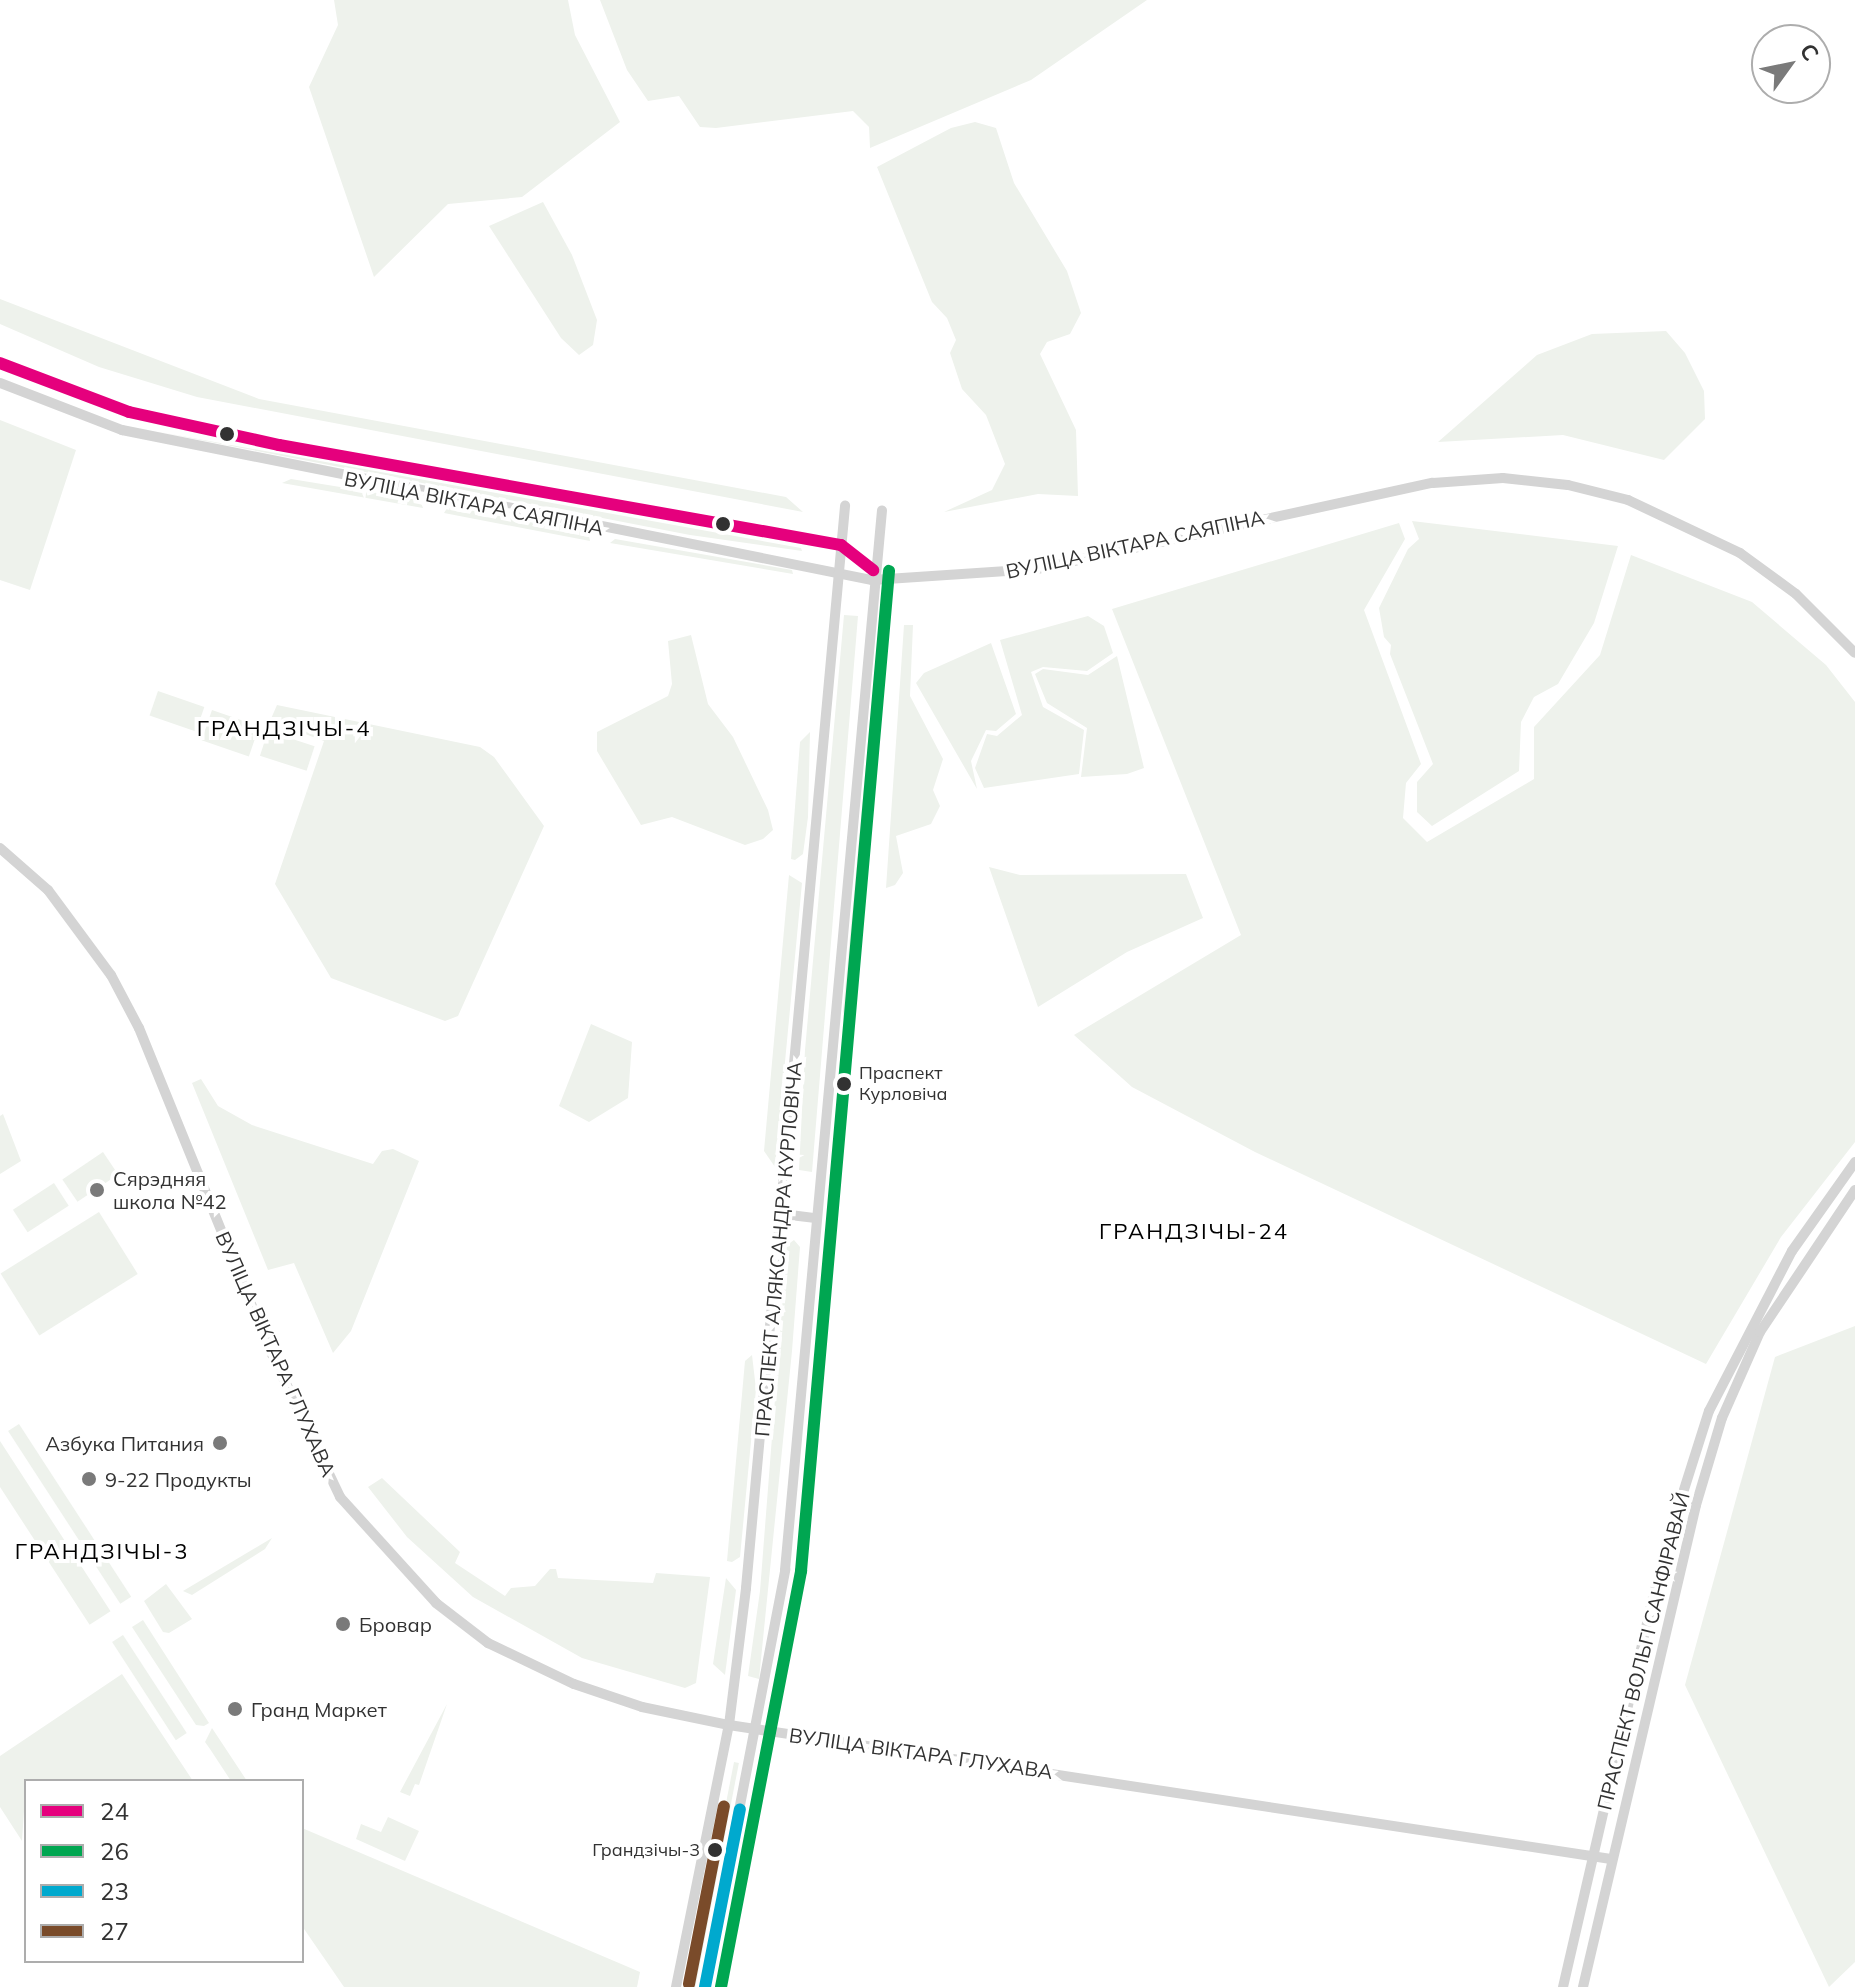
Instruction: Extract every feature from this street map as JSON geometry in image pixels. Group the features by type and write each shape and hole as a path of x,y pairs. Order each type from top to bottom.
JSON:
{"street":[{"name":"ВУЛІЦА ВІКТАРА САЯПІНА","path":"0,363 129,412 293,448 841,545 872,575"},
{"name":"ВУЛІЦА ВІКТАРА САЯПІНА","path":"0,383 122,430 838,575 1037,569 1362,495 1503,478 1568,485 1628,500 1690,526 1740,553 1796,594 1855,653"},
{"path":"122,430 129,412"},
{"name":"ПРАСПЕКТ АЛЯКСАНДРА КУРЛОВІЧА","path":"676,1987 729,1725 782,1214 845,506"},
{"name":"ПРАСПЕКТ АЛЯКСАНДРА КУРЛОВІЧА","path":"705,1987 785,1570 872,575 882,510"},
{"name":"ВУЛІЦА ВІКТАРА ГЛУХАВА","path":"0,848 48,890 111,975 139,1028 292,1400 330,1480 360,1523 436,1603 488,1643 574,1684 642,1707 729,1725 1611,1859"},
{"name":"ПРАСПЕКТ ВОЛЬГІ САНФІРАВАЙ","path":"1563,1987 1592,1854 1681,1492 1709,1411 1754,1317 1792,1251 1855,1162"},
{"name":"ПРАСПЕКТ ВОЛЬГІ САНФІРАВАЙ","path":"1583,1987 1696,1505 1722,1418 1760,1332 1855,1190"},
{"path":"782,1214 816,1218"},
{"path":"1754,1317 1765,1316 1760,1332"}],"shaded area":[{"path":"334,0 568,0 575,35 620,122 522,197 448,204 374,277 309,87 338,25"},
{"path":"600,0 1147,0 1031,80 870,148 869,127 853,111 716,128 700,127 679,96 648,101 627,70"},
{"path":"975,122 996,128 1014,183 1067,271 1081,313 1070,334 1047,342 1040,354 1076,430 1078,496 1038,494 944,512 992,490 1005,464 986,415 962,389 950,353 956,340 947,318 932,302 877,167 951,128"},
{"path":"543,202 572,255 597,320 593,345 579,355 561,338 489,226"},
{"path":"0,299 259,399 786,497 803,512 197,397 99,367 0,324"},
{"path":"1666,331 1685,353 1704,391 1705,419 1664,460 1563,435 1438,442 1537,355 1592,334"},
{"path":"0,420 76,450 30,590 0,580"},
{"path":"154,431 801,548 802,551 690,535"},
{"path":"291,479 420,500 423,508 282,483"},
{"path":"449,505 588,530 590,541 444,513"},
{"path":"1412,521 1618,546 1594,623 1558,684 1534,697 1521,722 1519,771 1432,826 1417,812 1417,782 1433,764 1390,654 1391,645 1384,637 1379,608 1408,549 1419,539"},
{"path":"1399,523 1405,539 1364,610 1421,764 1406,783 1403,818 1427,842 1534,779 1534,727 1600,655 1631,555 1752,602 1826,665 1855,702 1855,1142 1781,1237 1706,1364 1255,1152 1132,1087 1074,1035 1241,935 1112,609"},
{"path":"615,539 792,570 793,574 610,543"},
{"path":"880,614 886,621 847,1050 843,1011"},
{"path":"844,615 858,616 812,1172 799,1170 805,1050"},
{"path":"1088,616 1104,626 1113,653 1087,671 1043,667 1031,672 1043,707 1084,730 1079,774 984,788 975,768 987,734 997,736 1022,715 1000,640"},
{"path":"904,625 913,625 910,696 943,759 933,790 940,806 931,824 896,836 903,873 895,885 886,888"},
{"path":"691,635 708,704 733,737 768,810 773,830 763,839 745,845 672,817 641,825 597,751 597,732 668,696 672,684 668,641"},
{"path":"991,643 1016,714 996,731 986,730 971,761 977,789 916,683 924,673"},
{"path":"1117,656 1144,768 1127,774 1081,777 1087,728 1047,703 1035,674 1043,669 1088,675"},
{"path":"158,691 204,707 196,732 150,716"},
{"path":"277,705 480,747 494,757 544,826 458,1016 445,1021 331,978 275,884 324,741 270,721"},
{"path":"212,710 259,726 249,757 202,740"},
{"path":"268,731 315,746 307,771 260,756"},
{"path":"810,732 808,817 803,854 795,860 791,859 800,742"},
{"path":"989,867 1020,875 1186,874 1203,918 1127,952 1038,1007"},
{"path":"789,875 802,883 775,1167 764,1151"},
{"path":"591,1024 632,1042 628,1098 589,1122 559,1106"},
{"path":"201,1079 218,1106 252,1125 373,1164 382,1151 393,1149 419,1161 351,1331 333,1353 294,1263 268,1270 192,1083"},
{"path":"3,1114 21,1161 0,1174 0,1116"},
{"path":"103,1152 118,1174 77,1202 62,1179"},
{"path":"54,1183 69,1206 28,1232 13,1210"},
{"path":"99,1212 138,1274 39,1335 1,1273"},
{"path":"794,1240 800,1247 792,1351 759,1679 748,1676 760,1591 787,1245"},
{"path":"1855,1326 1855,1962 1829,1987 1685,1685 1775,1357"},
{"path":"752,1355 756,1389 740,1557 732,1562 727,1561 745,1361"},
{"path":"19,1424 131,1597 120,1604 8,1431"},
{"path":"0,1441 111,1611 90,1625 0,1487"},
{"path":"382,1478 460,1552 455,1563 505,1596 511,1588 535,1586 550,1569 556,1569 558,1578 653,1583 656,1573 710,1577 696,1683 685,1688 582,1658 473,1597 407,1537 368,1487"},
{"path":"272,1538 265,1549 192,1595 183,1591"},
{"path":"726,1578 736,1590 725,1675 713,1664"},
{"path":"166,1584 192,1619 169,1633 163,1632 144,1601"},
{"path":"143,1620 209,1723 196,1725 132,1627"},
{"path":"123,1635 187,1733 176,1740 112,1642"},
{"path":"122,1674 192,1779 24,1779 22,1841 0,1807 0,1756"},
{"path":"447,1704 419,1785 415,1784 410,1796 400,1792"},
{"path":"212,1728 246,1779 230,1779 205,1742"},
{"path":"734,1762 739,1763 695,1987 690,1987"},
{"path":"388,1817 419,1831 405,1861 356,1839 361,1824 381,1832"},
{"path":"304,1829 640,1972 637,1987 344,1987 304,1929"}],"transit line":[{"name":"24","path":"0,363 129,412 279,445 841,545 873,570"},
{"name":"26","path":"721,1987 801,1571 889,571"},
{"name":"27","path":"689,1984 724,1806"},
{"name":"23","path":"705,1987 740,1809"}],"place":[{"name":"Праспект Курловіча","path":"844,1084"},
{"name":"Сярэдняя школа №42","path":"97,1190"},
{"name":"Азбука Питания","path":"220,1443"},
{"name":"9-22 Продукты","path":"89,1479"},
{"name":"Бровар","path":"343,1624"},
{"name":"Гранд Маркет","path":"235,1709"},
{"name":"Грандзічы-3","path":"715,1850"}],"district":[{"name":"ГРАНДЗІЧЫ-4","path":"284,729"},
{"name":"ГРАНДЗІЧЫ-24","path":"1194,1232"},
{"name":"ГРАНДЗІЧЫ-3","path":"102,1552"}]}
